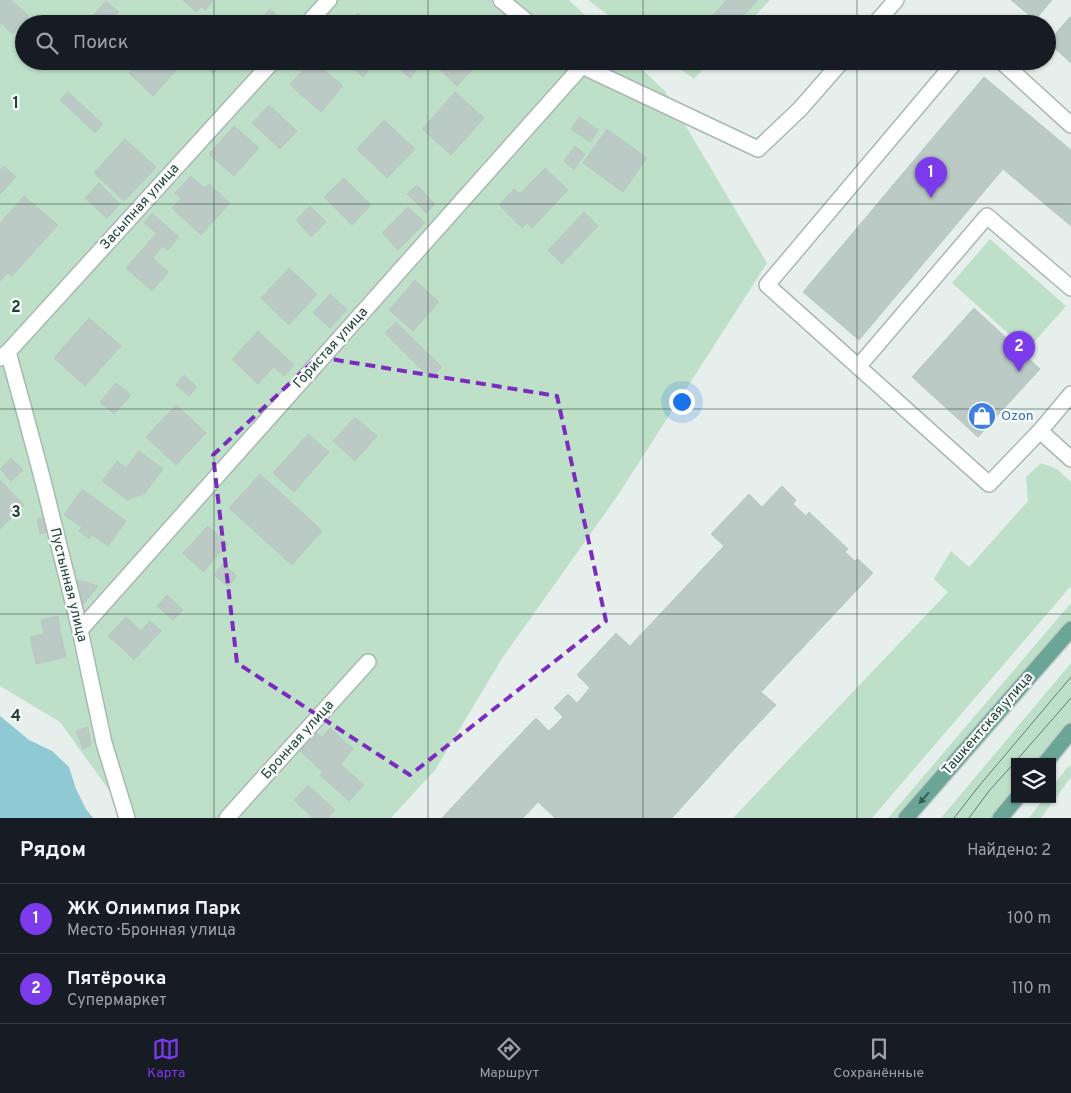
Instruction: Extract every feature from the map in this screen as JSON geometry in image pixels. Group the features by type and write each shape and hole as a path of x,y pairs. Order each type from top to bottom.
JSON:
{"main road":[{"name":"Ташкентская улица","path":"906,818 1071,629"},
{"path":"1049,758 1071,731"},
{"path":"1000,818 1013,803"}],"street":[{"path":"315,15 329,0"},
{"path":"501,0 519,15"},
{"path":"883,15 896,0"},
{"name":"Засыпная улица","path":"4,355 265,70"},
{"name":"Гористая улица","path":"80,630 573,70"},
{"path":"591,70 758,150 800,109 834,70"},
{"path":"948,70 767,285 989,484 1040,431 1071,394"},
{"path":"1011,70 1071,125"},
{"path":"858,367 987,216 1071,288"},
{"name":"Пустынная улица","path":"4,355 24,410 43,481 80,630 104,743 127,818"},
{"path":"1040,431 1071,459"},
{"name":"Бронная улица","path":"227,818 368,662"}],"highlighted area":[{"path":"318,357 557,396 606,621 410,775 237,663 213,455"}],"green space":[{"path":"0,0 569,0 585,15 15,15 15,70 643,70 665,91 767,263 618,495 503,657 435,770 391,818 129,818 60,722 0,686"},
{"path":"588,0 770,0 756,15 608,15"},
{"path":"682,70 702,70 694,79"},
{"path":"990,239 1066,306 1027,350 952,283"},
{"path":"1041,463 1057,469 1071,482 1071,586 872,818 733,818 948,592 934,579 951,551 969,567 1028,501 1026,477"},
{"path":"1071,603 1071,620 902,818 888,818"},
{"path":"1071,663 1071,728 1045,758 1011,758 1011,797 993,818 941,818"},
{"path":"1071,765 1071,777 1056,798 1056,782"},
{"path":"1040,803 1052,803 1041,818 1029,818"}],"water":[{"path":"0,716 29,740 52,751 69,767 76,789 93,818 0,818"}],"building":[{"path":"0,0 11,0 28,15 15,15 15,31 12,34 1,23 0,25"},
{"path":"183,0 213,1 205,10 201,7 196,12"},
{"path":"727,0 758,0 744,15 713,15"},
{"path":"1011,0 1052,0 1039,15 1029,15"},
{"path":"106,1 119,12 116,15 93,15"},
{"path":"270,9 277,15 264,15"},
{"path":"1071,17 1071,63 1056,49 1056,33"},
{"path":"132,70 176,70 153,96 129,73"},
{"path":"302,70 324,70 343,86 321,112 290,85"},
{"path":"355,70 369,70 363,77"},
{"path":"401,70 417,70 410,78"},
{"path":"440,70 472,70 457,86"},
{"path":"984,77 1071,150 1071,226 1003,169 859,340 803,292"},
{"path":"68,92 103,124 95,133 60,100"},
{"path":"455,92 484,118 451,155 422,129"},
{"path":"269,105 297,131 280,149 252,123"},
{"path":"580,117 598,130 590,142 571,129"},
{"path":"384,120 415,149 387,178 357,149"},
{"path":"234,126 259,148 234,176 209,154"},
{"path":"607,129 647,158 623,192 583,163"},
{"path":"125,139 156,167 148,176 129,158 106,184 94,173"},
{"path":"575,146 585,154 574,169 564,161"},
{"path":"129,158 148,176 124,201 106,184"},
{"path":"4,166 16,177 0,194 0,170"},
{"path":"545,168 568,190 532,228 527,223 522,228 499,205 514,189 520,194"},
{"path":"191,176 204,188 209,184 230,203 201,235 172,208 181,199 175,193"},
{"path":"344,178 371,205 352,225 324,197"},
{"path":"99,183 120,204 107,218 85,198"},
{"path":"417,185 435,204 426,213 407,194"},
{"path":"24,196 58,225 12,276 8,273 0,281 0,223"},
{"path":"310,206 326,222 311,237 296,220"},
{"path":"408,207 425,223 398,250 382,233"},
{"path":"584,212 598,226 562,264 548,250"},
{"path":"152,213 164,224 156,233 144,223"},
{"path":"164,224 179,237 168,250 163,246 153,258 168,272 152,291 126,268"},
{"path":"289,268 317,294 289,325 261,298"},
{"path":"415,280 439,302 413,331 389,310"},
{"path":"330,294 347,310 330,328 313,313"},
{"path":"974,308 1040,369 978,437 912,377"},
{"path":"89,318 121,346 85,386 54,358"},
{"path":"396,322 442,367 431,379 385,333"},
{"path":"258,331 284,356 258,384 232,359"},
{"path":"284,356 294,365 284,376 274,367"},
{"path":"184,375 197,387 189,396 176,385"},
{"path":"116,383 131,395 114,414 100,402"},
{"path":"176,405 206,433 176,465 146,437"},
{"path":"355,417 377,436 355,461 333,441"},
{"path":"308,434 329,452 294,492 273,473"},
{"path":"139,451 163,469 145,493 127,500 102,481 117,461 126,468"},
{"path":"11,458 23,470 11,481 0,469"},
{"path":"260,474 315,524 284,558 229,508"},
{"path":"0,480 24,505 0,529"},
{"path":"782,486 796,500 793,504 806,516 809,512 848,549 845,552 855,561 858,559 873,573 761,692 776,705 736,747 630,646 724,546 711,534 749,494 762,507"},
{"path":"82,489 126,521 108,546 92,535 89,539 79,531 82,527 64,515"},
{"path":"44,518 47,532 40,534 37,519"},
{"path":"315,524 322,531 292,565 284,558"},
{"path":"208,526 228,544 203,572 183,553"},
{"path":"223,564 237,576 228,587 214,575"},
{"path":"75,579 98,586 80,608"},
{"path":"167,595 183,610 173,620 157,606"},
{"path":"58,616 60,630 44,634 41,620"},
{"path":"126,617 140,630 123,649 108,636"},
{"path":"150,621 161,631 134,660 123,649"},
{"path":"60,630 66,657 36,664 30,637"},
{"path":"616,633 722,733 642,818 555,818 495,761 536,718 549,731 563,717 554,708 568,694 577,703 590,688 577,675"},
{"path":"88,727 91,745 83,749 76,731"},
{"path":"330,728 353,749 341,764 335,759 323,772 300,751 317,733 322,737"},
{"path":"722,733 736,747 672,818 642,818"},
{"path":"335,759 364,785 349,801 320,775"},
{"path":"495,761 538,802 523,818 442,818"},
{"path":"308,785 335,810 328,818 313,818 294,800"}],"tram line":[{"path":"954,818 1071,677"},
{"path":"1018,758 1071,698"},
{"path":"969,818 989,791 1011,766"}],"place":[{"name":"ЖК Олимпия Парк","path":"931,198"},
{"name":"Пятёрочка","path":"1019,372"},
{"name":"Ozon","path":"982,416"}]}
